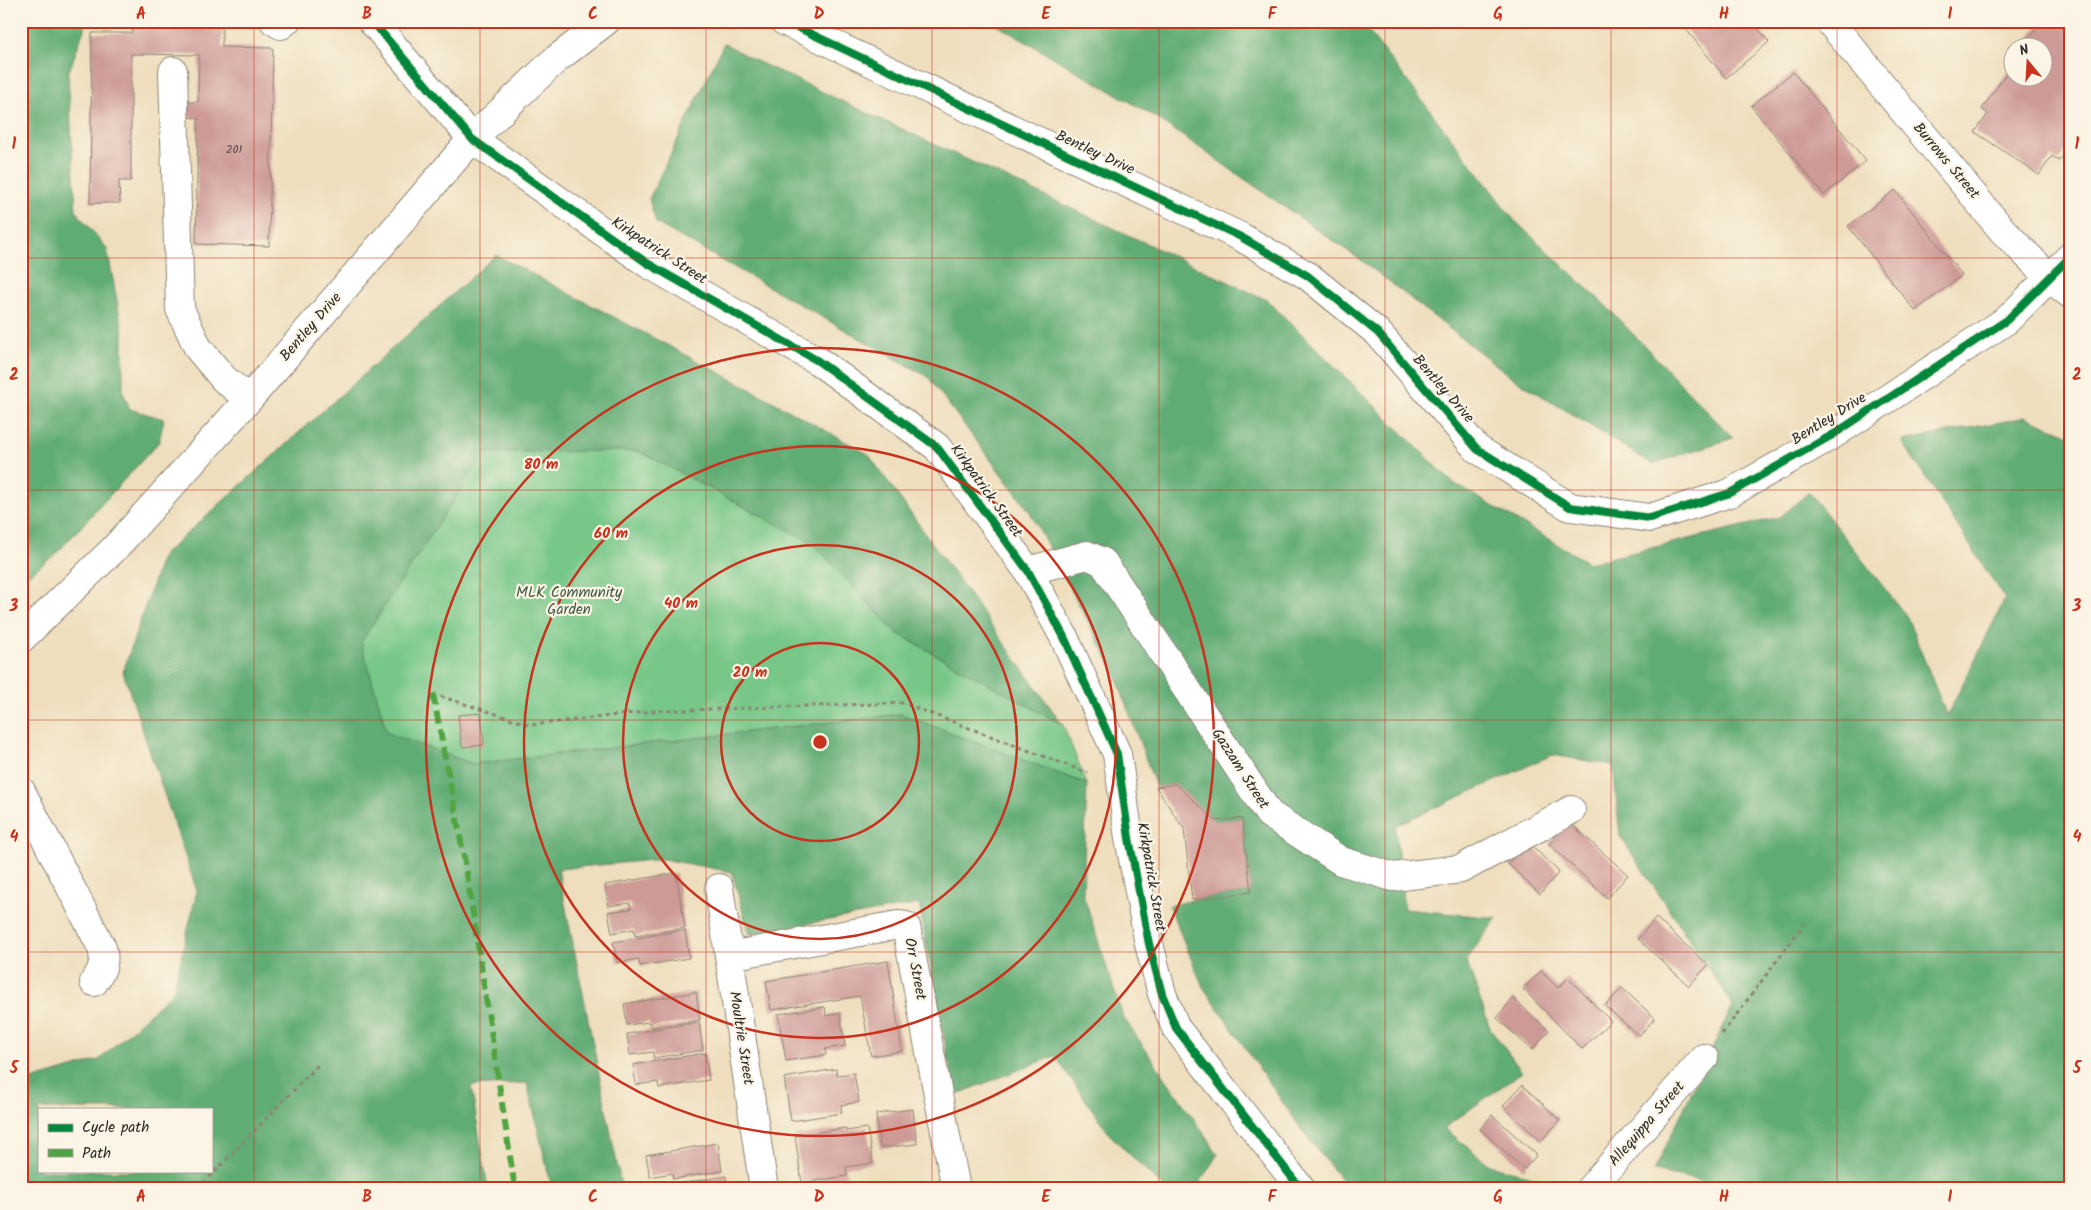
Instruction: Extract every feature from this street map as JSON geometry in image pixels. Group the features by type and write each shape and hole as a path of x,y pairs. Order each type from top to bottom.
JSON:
{"street":[{"path":"274,21 281,25 286,21"},
{"name":"Kirkpatrick Street","path":"372,21 472,139 647,262 818,362 937,448 1028,571 1064,637 1116,754 1149,944 1162,994 1176,1028 1301,1189"},
{"name":"Bentley Drive","path":"21,639 114,548 249,400 472,139 554,61 606,21"},
{"name":"Bentley Drive","path":"784,21 1241,237 1308,276 1378,333 1477,449 1570,507 1650,518 1730,494 1834,434 2060,286 2070,257"},
{"name":"Burrows Street","path":"1829,21 2003,231 2060,286"},
{"path":"173,71 180,309 198,348 224,379 249,400"},
{"name":"Gazzam Street","path":"1028,571 1088,555 1103,562 1269,814 1342,861 1393,877 1461,869 1516,842 1571,810"},
{"path":"21,791 102,948 105,958 101,973 94,982"},
{"name":"Moultrie Street","path":"719,888 764,1189"},
{"name":"Orr Street","path":"729,956 898,925 906,926 956,1189"},
{"name":"Allequippa Street","path":"1590,1189 1704,1058"}],"path":[{"path":"433,694 532,725 654,710 903,703 1121,786"},
{"path":"1704,1058 1804,923"},
{"path":"198,1189 319,1064"}],"green space":[{"path":"21,21 87,21 68,74 76,211 107,249 123,332 123,392 130,409 164,419 159,442 55,555 21,580"},
{"path":"990,21 1361,21 1514,220 1606,306 1733,438 1652,464 1513,378 1365,263 1154,116"},
{"path":"724,43 750,58 1267,300 1452,482 1589,563 1780,517 1809,492 1907,617 1947,716 2005,599 1902,441 2026,417 2070,435 2070,1189 1741,1189 1654,1171 1733,1005 1620,836 1613,765 1552,755 1395,826 1404,909 1497,918 1466,960 1490,1028 1522,1072 1444,1128 1490,1165 1540,1179 1546,1189 1349,1189 1304,1133 1203,987 1169,906 1192,900 1251,892 1242,818 1215,821 1176,784 1156,787 1114,671 1030,512 928,377 656,223 649,199"},
{"path":"496,255 741,384 868,454 1063,725 895,632 813,543 639,451 485,452 361,642 387,733 473,764 901,714 1087,784 1083,894 1123,1017 1218,1154 1195,1189 1165,1189 1110,1135 1055,1056 955,1095 919,904 749,934 732,872 663,859 558,869 622,1189 552,1189 527,1083 471,1086 488,1189 21,1189 21,1083 99,1060 173,992 197,891 123,672 162,556"},
{"name":"MLK Community Garden","path":"639,451 813,543 895,632 1063,725 1087,784 901,714 473,764 387,733 361,642 485,452"}],"building":[{"path":"132,21 222,21 222,47 273,48 269,246 196,244 198,118 187,117 188,102 198,102 199,55 131,54 131,181 119,181 120,203 90,203 92,33 132,33"},
{"path":"1679,21 1752,21 1769,42 1726,78"},
{"path":"2041,21 2070,21 2070,146 2059,161 2052,156 2039,175 1975,132 1988,114 1982,109 2004,77 2004,88 2054,88 2054,38 2030,38"},
{"path":"1793,72 1866,161 1824,195 1751,106"},
{"path":"1895,190 1962,275 1915,311 1848,226"},
{"path":"481,713 484,745 462,747 458,715"},
{"path":"1176,784 1215,821 1242,818 1251,892 1192,900 1184,829 1156,787"},
{"path":"1569,822 1628,875 1607,898 1549,844"},
{"path":"1528,842 1559,872 1540,894 1508,864"},
{"path":"676,873 685,928 635,936 634,929 612,933 608,912 631,909 630,903 608,906 605,885"},
{"path":"1656,918 1708,965 1689,986 1638,939"},
{"path":"685,930 689,958 640,966 639,959 617,963 613,942"},
{"path":"888,961 902,1051 871,1056 860,996 771,1010 766,981"},
{"path":"1541,971 1558,988 1568,978 1611,1021 1582,1049 1523,989"},
{"path":"1622,988 1655,1018 1639,1036 1605,1006"},
{"path":"696,992 700,1020 651,1028 649,1022 627,1025 624,1004"},
{"path":"1513,998 1549,1031 1532,1050 1497,1018"},
{"path":"825,1007 826,1016 840,1013 845,1046 825,1049 826,1055 786,1061 778,1014"},
{"path":"699,1022 703,1050 653,1058 653,1052 630,1055 627,1034"},
{"path":"705,1053 709,1080 659,1088 658,1082 636,1085 633,1065"},
{"path":"836,1069 837,1075 854,1073 859,1102 841,1105 842,1113 791,1121 784,1078"},
{"path":"1522,1085 1560,1120 1541,1141 1503,1106"},
{"path":"913,1109 917,1144 880,1148 876,1114"},
{"path":"1492,1115 1537,1155 1524,1169 1480,1129"},
{"path":"846,1128 846,1131 867,1128 873,1163 846,1167 847,1176 802,1183 795,1136"},
{"path":"718,1143 722,1171 673,1179 672,1173 650,1177 646,1155"},
{"path":"726,1176 728,1189 654,1189 654,1188"}],"marked path":[{"path":"433,694 466,867 515,1189"}],"cycle path":[{"path":"372,21 472,139 647,263 818,361 937,447 1028,571 1064,637 1117,754 1129,838 1149,944 1162,994 1176,1028 1301,1189"},
{"path":"784,21 1241,237 1308,276 1378,333 1477,449 1570,507 1650,518 1730,493 1834,434 2007,320 2070,257"}]}
